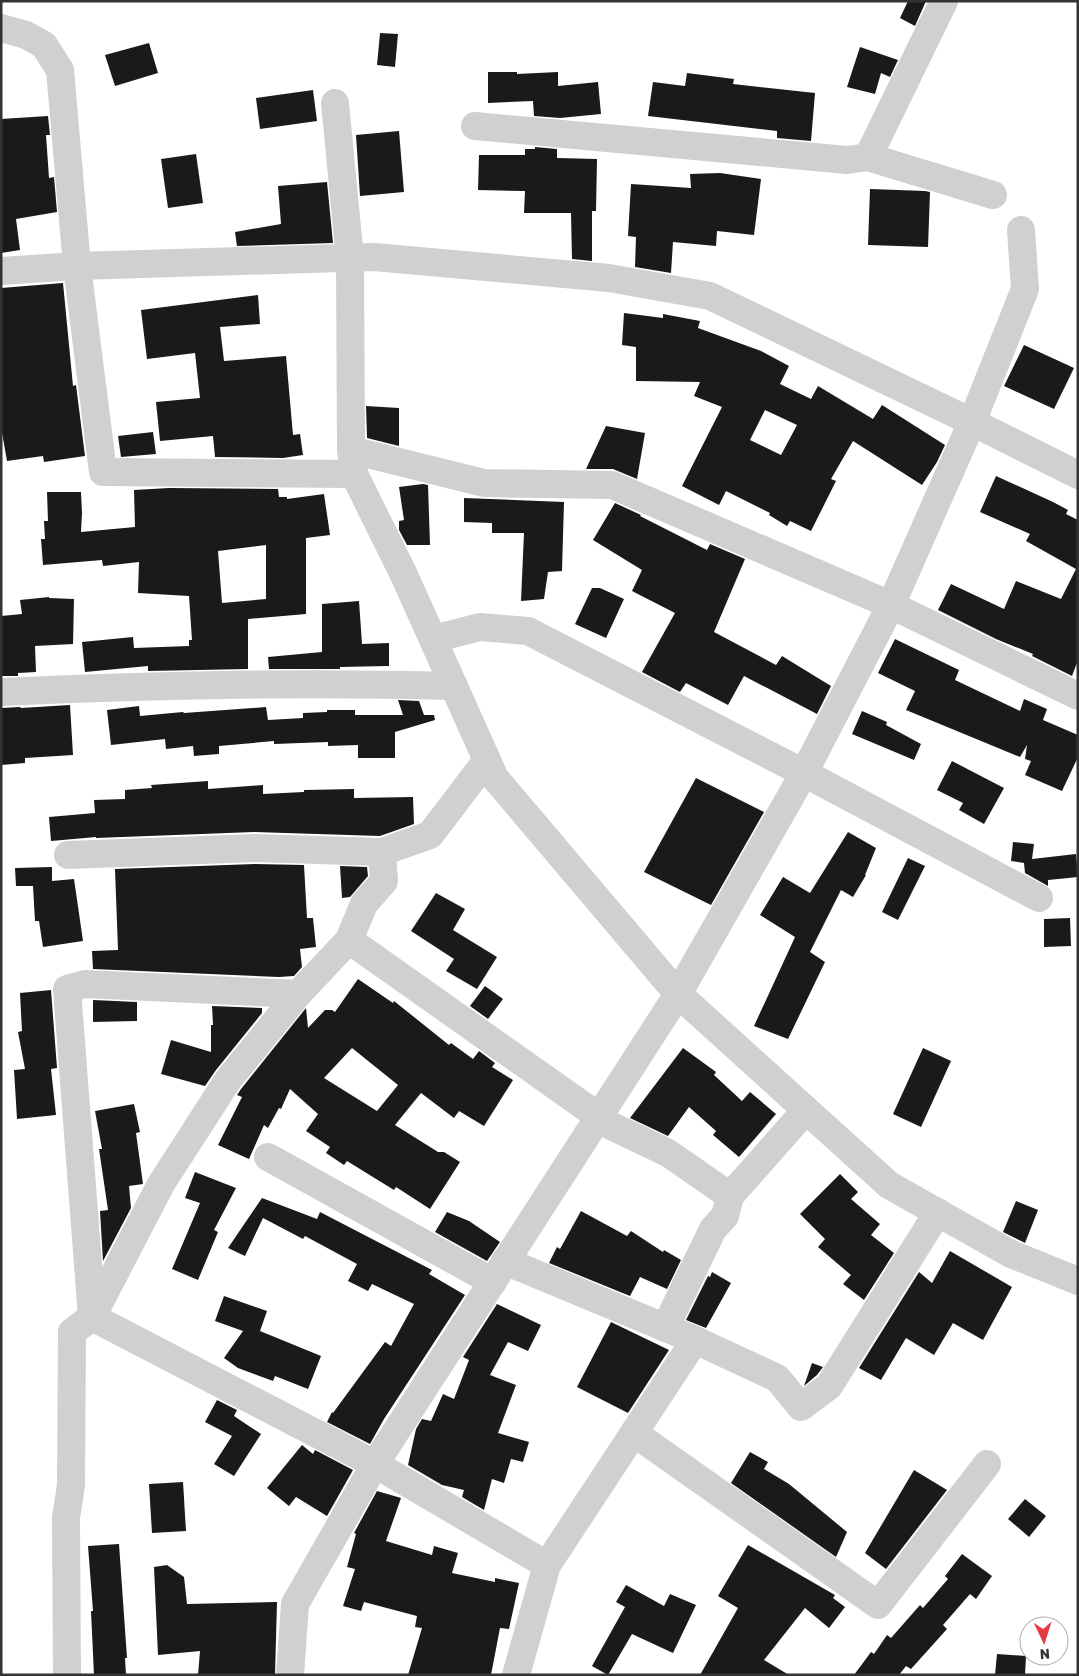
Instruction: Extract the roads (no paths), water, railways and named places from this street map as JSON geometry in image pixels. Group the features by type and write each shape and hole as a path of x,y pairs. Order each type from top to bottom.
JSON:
{"street":[{"path":"868,157 944,1"},
{"path":"1,28 26,35 44,45 60,70 77,266 103,472 353,462 484,482 612,485 891,604 1078,696"},
{"path":"335,103 350,258 353,462 495,778 678,994 889,1184 1011,1254 1078,1281"},
{"path":"475,126 846,160 868,157 993,195"},
{"path":"290,1675 295,1604 375,1464 678,994 804,773 891,604 972,422 1026,289 1021,230"},
{"path":"1,271 77,266 374,257 609,278 710,296 1078,475"},
{"path":"433,639 480,627 528,631 804,773 1039,898"},
{"path":"1,692 130,686 394,684 454,686"},
{"path":"68,855 255,848 382,852 430,836 487,760"},
{"path":"67,1675 66,1518 71,1485 72,1332 92,1317 161,1184 228,1080 298,994 349,940 364,904 384,881 382,852"},
{"path":"349,940 598,1116 598,1119 668,1153 730,1196"},
{"path":"92,1317 67,989 84,984 298,994"},
{"path":"665,1328 713,1229 725,1216 730,1196 806,1110"},
{"path":"268,1157 499,1272 665,1328 778,1378 801,1407 829,1386 938,1212"},
{"path":"92,1317 375,1464 547,1565"},
{"path":"516,1675 547,1565 695,1340"},
{"path":"634,1433 878,1605 986,1464"}]}
